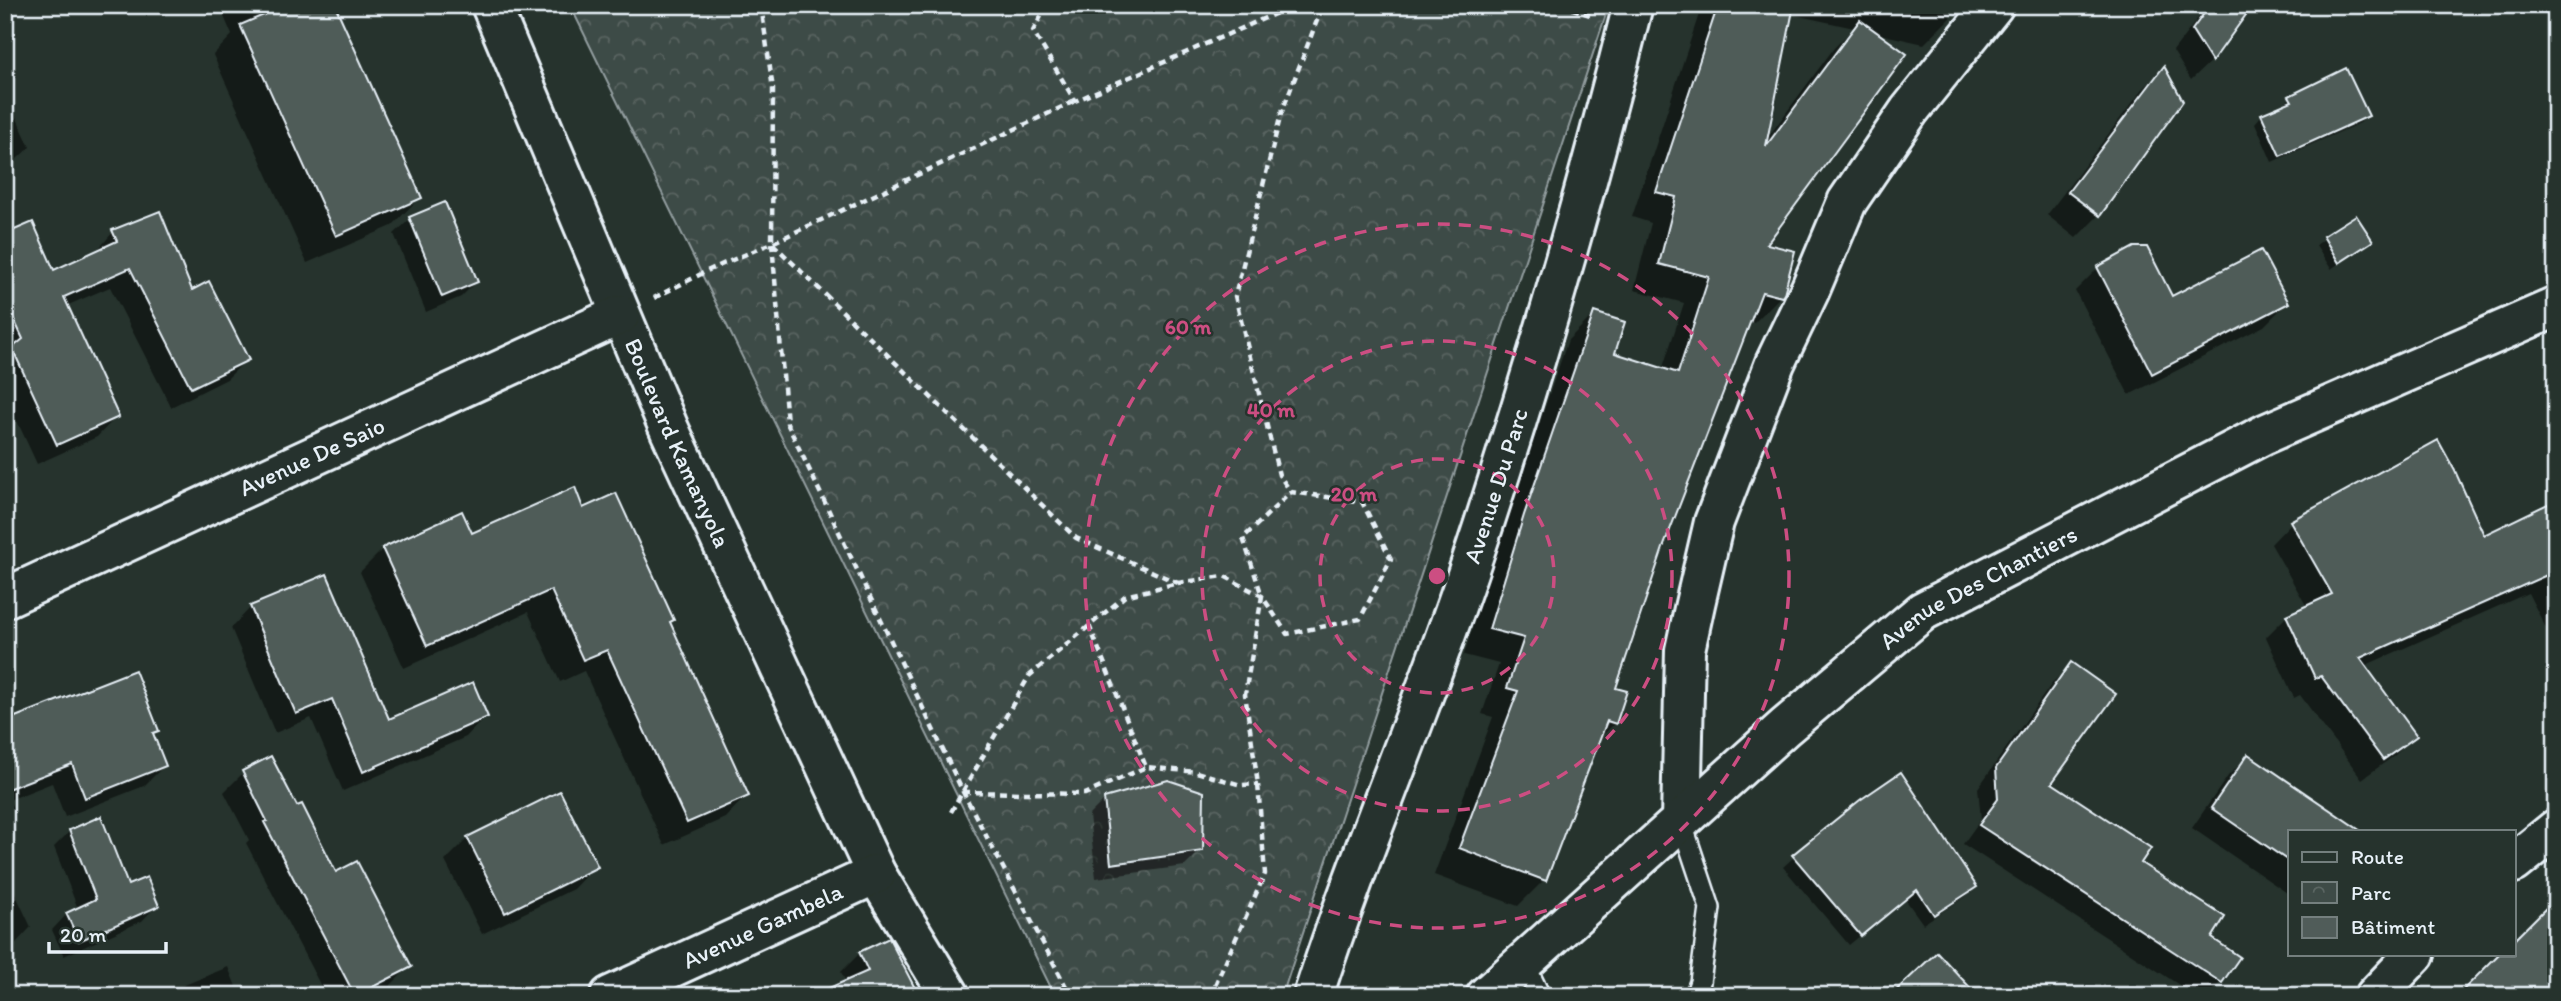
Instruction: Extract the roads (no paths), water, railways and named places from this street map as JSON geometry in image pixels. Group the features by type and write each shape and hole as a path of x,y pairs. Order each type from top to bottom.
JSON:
{"street":[{"name":"Boulevard Kamanyola","path":"491,5 670,431 876,874 950,996"},
{"name":"Avenue Du Parc","path":"1313,996 1474,555 1549,314 1604,122 1633,5"},
{"path":"1681,821 1685,650 1714,523 1766,388 1847,202 1909,111 1994,5"},
{"name":"Avenue Des Chantiers","path":"1486,996 1785,727 1923,611 2265,434 2556,307"},
{"name":"Avenue De Saio","path":"5,598 620,315"},
{"path":"2516,861 2556,829"},
{"name":"Avenue Gambela","path":"610,996 876,874"},
{"path":"2375,996 2413,956"}],"lane":[{"path":"1681,821 1710,908 1700,982 1695,996"},
{"path":"1523,961 1540,996"}]}
